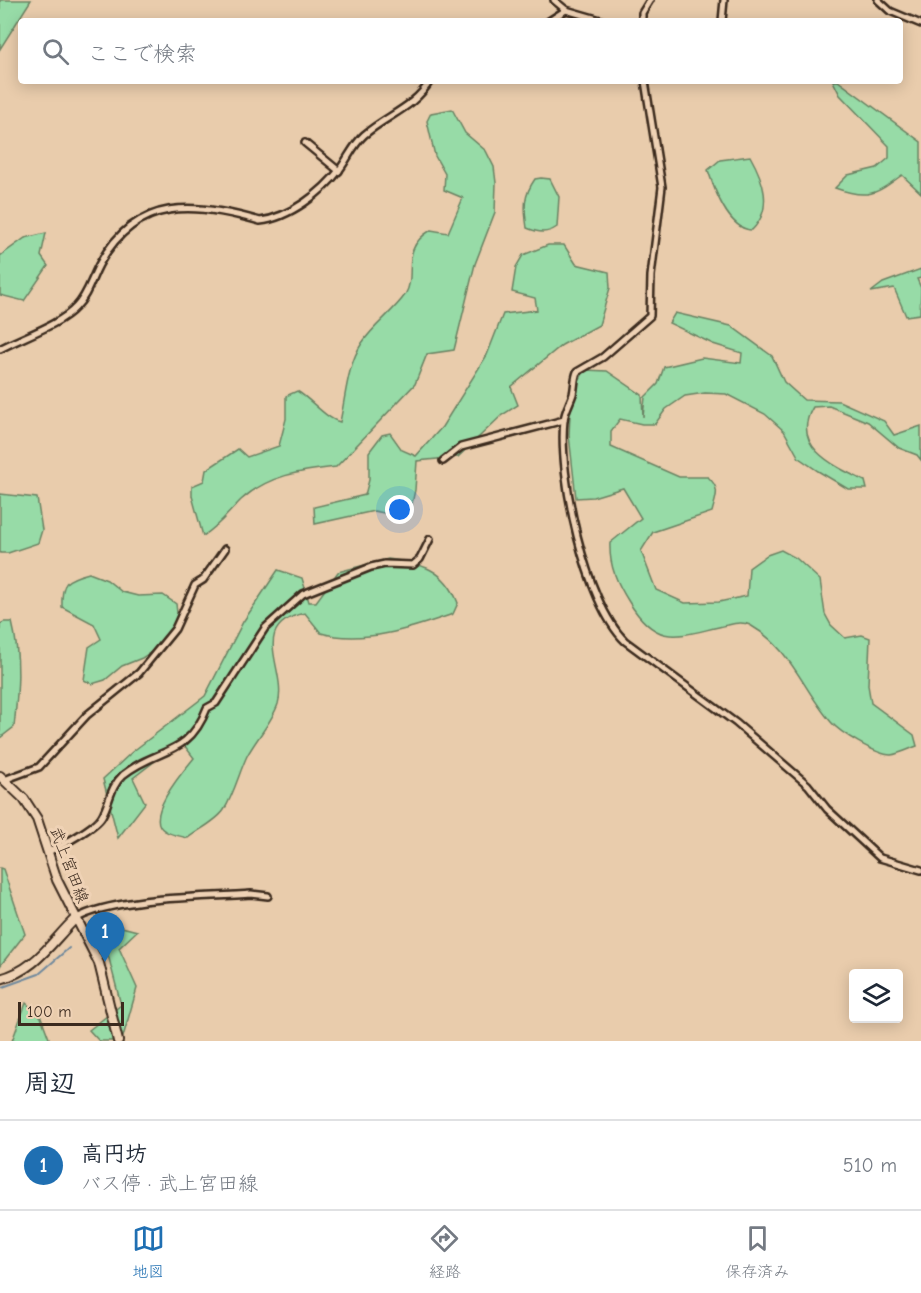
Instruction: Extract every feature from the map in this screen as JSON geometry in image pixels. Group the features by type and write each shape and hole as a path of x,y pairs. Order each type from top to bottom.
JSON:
{"main road":[{"name":"武上宮田線","path":"2,778 34,814 57,880 102,971 118,1041"},
{"path":"0,979 32,964 75,919"}],"street":[{"path":"554,0 566,10 594,18"},
{"path":"642,18 642,13 650,0"},
{"path":"723,18 724,0"},
{"path":"878,0 890,12 921,24"},
{"path":"554,18 566,10"},
{"path":"0,349 67,316 78,306 100,262 114,243 127,228 145,216 179,207 195,207 260,221 271,220 316,193 339,171 360,138 391,115 405,110 423,93 428,84"},
{"path":"645,84 662,187 651,276 650,316 603,357 577,372 564,420 567,474 576,525 594,594 616,633 767,749 808,785 827,809 880,858 921,870"},
{"path":"305,143 339,171"},
{"path":"443,460 461,447 564,420"},
{"path":"48,852 98,823 110,792 125,774 188,740 200,727 207,708 216,703 252,653 265,628 303,594 370,567 385,564 413,565 420,559 430,539"},
{"path":"2,778 39,767 87,715 139,673 175,629 195,585 203,580 225,549"},
{"path":"75,919 99,907 123,903 251,894 268,896"}],"green space":[{"path":"0,0 31,0 18,18 0,49"},
{"path":"834,84 842,84 921,142 921,193 902,175 885,187 871,193 856,194 835,188 848,175 877,168 889,158 889,146 840,95"},
{"path":"452,109 465,133 486,151 494,167 496,183 495,212 475,264 454,350 427,354 415,384 336,467 298,473 262,485 241,500 219,524 203,536 192,496 192,486 204,481 206,470 238,449 247,457 279,446 286,419 286,396 297,391 329,417 340,422 353,361 367,336 405,295 415,246 431,230 448,233 463,198 444,190 445,174 435,156 427,121 431,113"},
{"path":"750,156 759,174 764,193 763,212 752,230 736,223 730,216 718,197 708,170 720,160"},
{"path":"535,179 550,179 559,197 557,227 543,232 527,228 525,208 526,197 531,185"},
{"path":"46,233 41,256 48,266 24,301 0,295 0,256 25,238"},
{"path":"548,245 564,245 576,264 609,272 610,288 599,325 562,345 511,387 518,405 502,415 458,457 417,461 415,490 409,518 374,511 315,524 314,507 365,495 369,480 369,452 382,435 390,433 402,450 416,456 442,427 487,355 503,314 537,310 535,298 512,292 516,267 523,255"},
{"path":"921,269 921,278 917,279 921,288 920,314 906,316 894,288 871,292 883,283"},
{"path":"675,313 731,326 772,356 784,382 804,400 839,401 884,421 894,435 921,426 921,460 917,455 899,448 868,422 829,406 813,407 807,421 807,433 811,444 829,462 865,481 867,489 848,489 818,471 799,458 784,431 765,414 726,394 705,393 685,396 666,409 655,424 642,424 620,419 611,431 611,447 679,477 708,477 715,485 716,497 712,512 653,532 641,551 656,590 685,603 719,602 747,596 749,568 767,555 781,550 796,558 820,580 825,614 831,625 845,638 862,635 870,638 868,685 871,703 914,735 917,746 891,755 885,754 859,743 842,732 821,710 776,645 750,625 734,624 684,635 661,633 651,628 640,617 617,581 612,567 610,543 641,518 623,488 593,497 576,498 569,435 571,394 585,370 607,371 642,395 643,417 645,397 658,384 664,367 702,358 741,363 742,353 713,344 669,323"},
{"path":"0,494 37,498 42,530 38,543 8,553 0,553"},
{"path":"388,559 421,566 439,575 453,592 458,603 453,614 388,633 354,637 321,633 305,613 288,619 278,628 274,638 280,691 278,704 247,756 231,797 221,814 188,838 167,832 159,825 162,805 194,758 181,741 133,778 145,803 118,838 103,779 132,752 205,696 243,622 278,570 302,578 309,602 316,602 338,572"},
{"path":"89,573 107,580 122,592 138,596 163,595 176,604 178,622 172,639 142,658 122,666 105,680 92,684 84,680 89,647 101,639 94,624 62,607 66,583 75,577"},
{"path":"12,622 18,661 14,727 0,738 0,624"},
{"path":"0,868 3,869 25,934 0,966"},
{"path":"118,926 137,931 119,948 137,988 123,1037 117,1041 99,1041 89,1030 121,1005 105,943"},
{"path":"26,1003 41,1017 50,1041 12,1041"}],"waterway":[{"path":"0,988 39,974 69,948"}],"place":[{"name":"高円坊","path":"105,962"}]}
